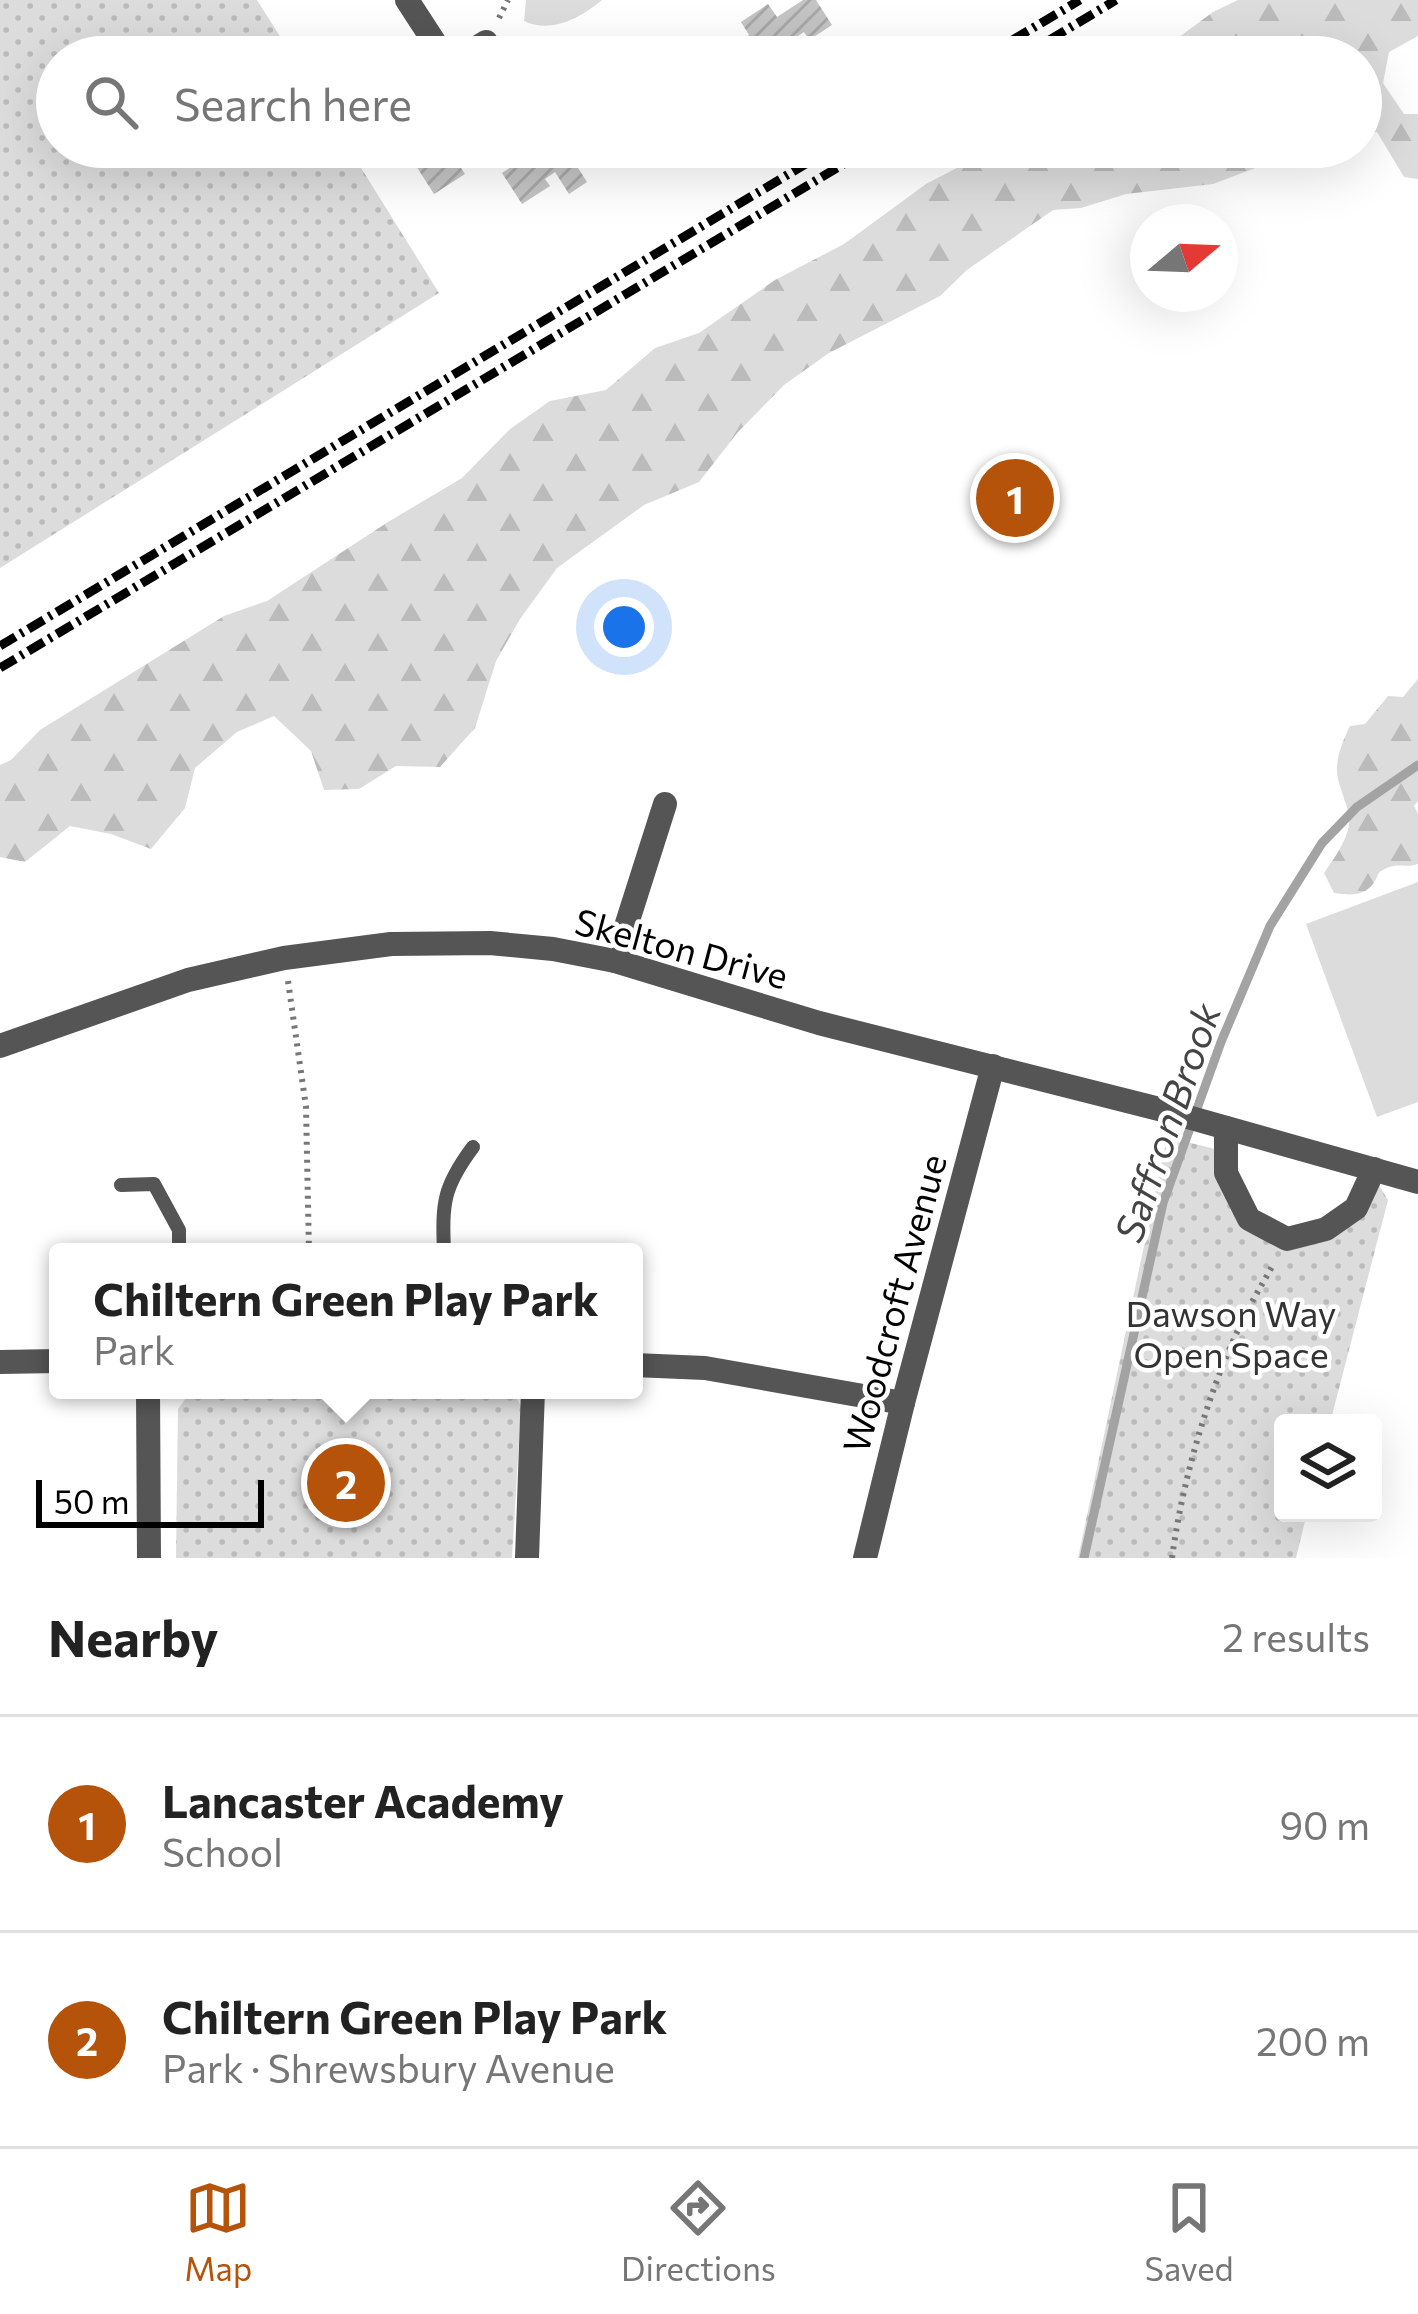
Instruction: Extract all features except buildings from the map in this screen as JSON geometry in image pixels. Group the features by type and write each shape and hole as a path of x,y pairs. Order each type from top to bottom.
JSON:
{"street":[{"path":"406,0 430,36"},
{"path":"615,961 665,804"},
{"name":"Skelton Drive","path":"0,1046 142,994 284,958 392,944 553,949 615,961 819,1023 1163,1110 1418,1182"},
{"name":"Woodcroft Avenue","path":"865,1558 993,1066"},
{"path":"1226,1128 1226,1173 1249,1219 1287,1239 1326,1228 1356,1208 1374,1169"},
{"path":"0,1362 49,1361"},
{"path":"643,1365 705,1368 903,1403"},
{"path":"148,1399 149,1558"},
{"path":"527,1558 533,1399"}],"lane":[{"path":"444,1243 442,1211 452,1176 473,1147"},
{"path":"121,1185 154,1184 179,1230 179,1243"}],"path":[{"path":"284,958 306,1107 309,1243"},
{"path":"1172,1558 1201,1427 1237,1330 1287,1239"}],"green space":[{"path":"0,0 257,0 280,36 36,36 36,168 361,168 439,293 0,568"},
{"path":"526,0 602,0 575,18 544,26 524,21"},
{"path":"1238,0 1418,0 1418,36 1389,52 1383,83 1404,114 1418,114 1418,179 1404,177 1382,140 1382,36 1180,36"},
{"path":"957,168 1255,168 1213,184 1126,194 1081,208 1053,210 967,270 940,296 829,353 784,385 738,432 699,482 644,505 557,568 496,661 475,728 440,767 396,766 359,789 324,790 311,751 274,716 237,732 195,768 185,808 151,849 70,826 25,862 0,857 0,765 40,730 224,616 267,601 462,478 510,429 550,401 606,390 655,348 699,333 775,280 844,244 926,184"},
{"path":"1418,679 1418,801 1414,806 1418,864 1383,870 1360,893 1334,893 1324,873 1348,830 1349,815 1337,773 1343,743 1350,726 1365,724 1388,696 1403,697"},
{"path":"1418,882 1418,1102 1377,1117 1306,924"},
{"name":"Dawson Way Open Space","path":"1167,1137 1215,1149 1248,1221 1328,1232 1375,1179 1388,1200 1332,1414 1274,1414 1274,1522 1305,1522 1296,1558 1078,1558"},
{"path":"185,1399 517,1399 521,1406 512,1558 176,1558 178,1409"}],"waterway":[{"name":"Saffron Brook","path":"1084,1558 1163,1203 1221,1042 1270,926 1322,843 1357,807 1418,765"}],"railway":[{"path":"1019,36 1080,0"},
{"path":"1056,36 1116,0"},
{"path":"0,646 799,168"},
{"path":"0,668 837,168"}],"place":[{"name":"Lancaster Academy","path":"1015,498"},
{"name":"Chiltern Green Play Park","path":"346,1483"}]}
